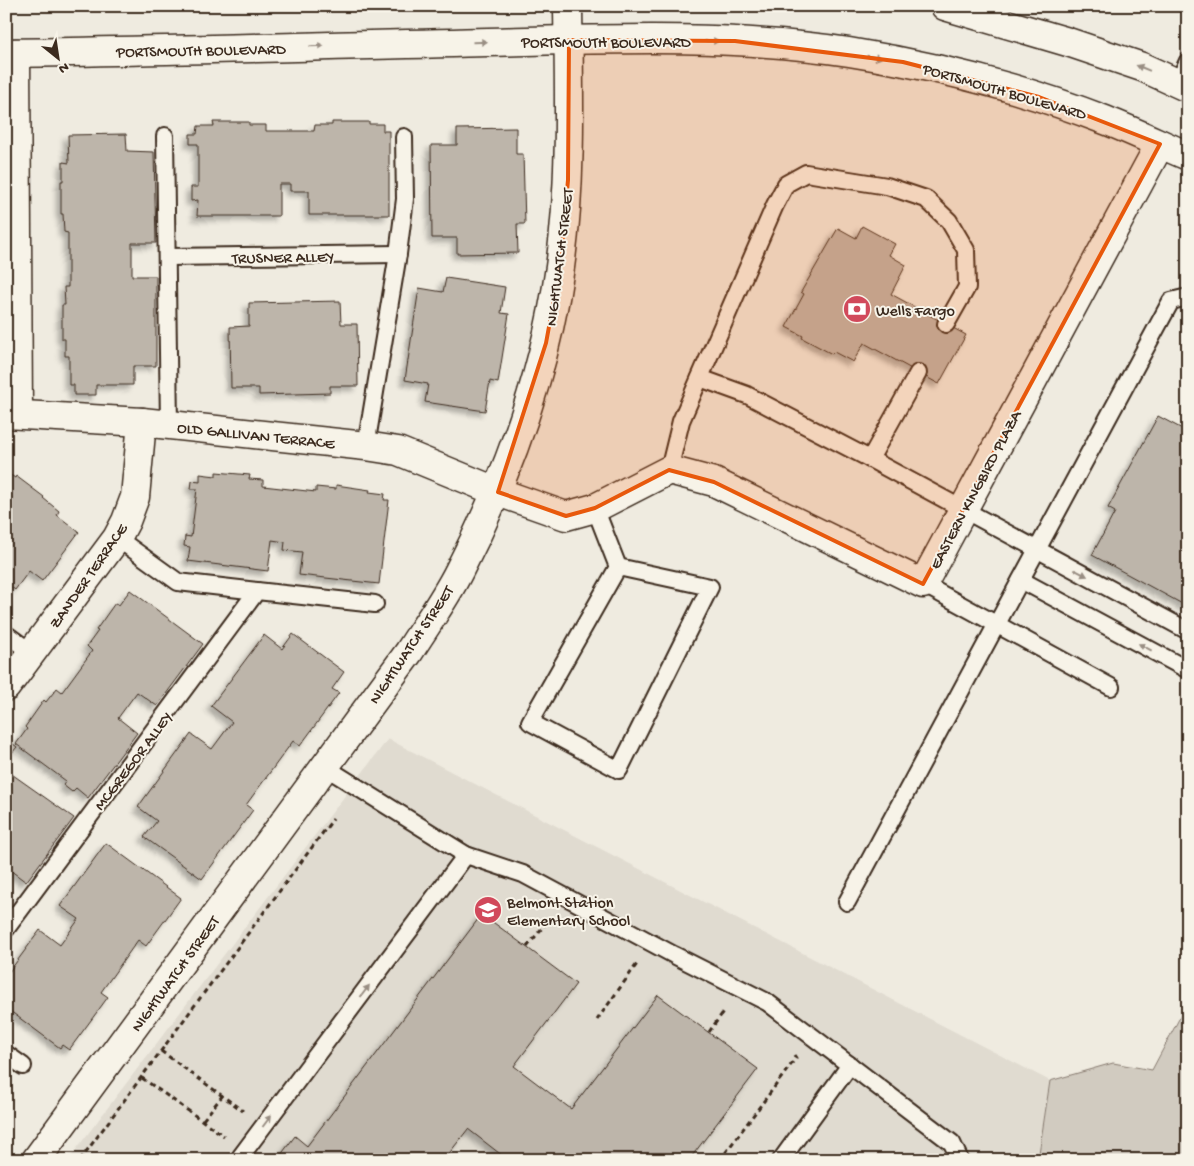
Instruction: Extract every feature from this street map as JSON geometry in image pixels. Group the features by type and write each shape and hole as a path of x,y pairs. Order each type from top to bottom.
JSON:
{"street":[{"name":"NIGHTWATCH STREET","path":"36,1160 409,652 458,573 498,492 525,417 546,343 560,267 568,180 568,6"},
{"path":"945,6 1068,42 1142,67 1185,77"},
{"name":"PORTSMOUTH BOULEVARD","path":"11,53 569,40 736,41 847,52 903,62 973,78 1039,97 1104,120 1188,156"},
{"path":"11,53 12,414"},
{"name":"EASTERN KINGBIRD PLAZA","path":"669,470 714,482 923,584 1160,144"},
{"name":"OLD GALLIVAN TERRACE","path":"12,414 142,422 398,451 498,492"},
{"name":"ZANDER TERRACE","path":"6,687 117,538 126,521 135,497 142,422"},
{"path":"498,492 566,516 595,508 669,470"}],"lane":[{"path":"166,136 170,425"},
{"path":"366,446 398,254 405,200 404,137"},
{"path":"669,470 681,421 778,198 786,184 806,173 888,186 926,199 949,221 966,250 967,287 946,324"},
{"name":"TRUSNER ALLEY","path":"167,257 398,254"},
{"path":"847,902 1171,301 1188,297"},
{"path":"870,459 918,373"},
{"path":"700,378 747,395 870,459 1188,631"},
{"path":"595,508 618,567"},
{"path":"117,538 178,582 375,604"},
{"path":"618,567 710,587 619,770 530,722 618,567"},
{"path":"1021,580 1188,670"},
{"path":"923,584 1111,687"},
{"name":"MCGREGOR ALLEY","path":"6,929 257,592"},
{"path":"6,634 32,652"},
{"path":"325,768 466,855 523,874 674,955 767,1002 952,1143 960,1160"},
{"path":"242,1155 466,855"},
{"path":"6,1054 23,1066"},
{"path":"781,1160 850,1065"}],"path":[{"path":"80,1160 334,819"},
{"path":"541,914 559,923"},
{"path":"526,947 550,918"},
{"path":"597,1020 637,964 628,960"},
{"path":"716,1006 732,1015"},
{"path":"709,1032 724,1011"},
{"path":"161,1051 263,1127"},
{"path":"720,1160 796,1058 790,1052"},
{"path":"142,1078 203,1120 242,1155"},
{"path":"203,1120 222,1096"}],"highlighted area":[{"path":"569,40 735,41 903,62 1039,97 1160,144 923,584 714,482 669,470 595,508 566,516 498,492 546,343 560,267 568,180"}],"shaded area":[{"name":"Belmont Station Elementary School","path":"388,739 1050,1081 1038,1160 68,1160"},
{"path":"1188,1002 1188,1160 1038,1160 1050,1081 1113,1063 1152,1070"}],"building":[{"path":"213,122 249,122 249,125 266,125 266,131 314,131 315,125 332,125 332,122 383,124 383,131 389,131 389,215 309,215 309,191 290,191 290,184 279,184 279,216 197,216 198,200 191,201 191,187 198,187 198,144 190,144 190,134 197,134 198,126 214,126"},
{"path":"516,128 516,154 523,154 525,224 517,224 518,253 457,254 457,238 432,238 431,145 457,145 457,129"},
{"path":"126,134 127,151 154,152 156,243 132,243 132,276 156,276 156,366 133,366 133,385 96,385 96,395 74,395 74,385 69,385 69,356 65,356 65,339 62,339 62,305 65,305 64,287 68,287 68,233 64,232 63,214 61,214 61,181 63,181 63,162 69,163 68,135"},
{"name":"Wells Fargo","path":"862,226 895,244 889,255 906,265 891,294 966,335 939,384 864,343 853,362 834,352 832,354 786,327 804,294 801,292 838,228 856,238"},
{"path":"446,278 505,287 501,313 509,314 498,383 490,381 485,411 425,402 428,384 405,380 419,288 443,292"},
{"path":"340,301 341,324 357,324 358,386 330,386 330,393 259,395 259,388 231,388 230,327 249,326 249,303"},
{"path":"1158,416 1188,432 1188,607 1092,555 1115,512 1108,508"},
{"path":"6,472 15,478 16,476 44,497 59,511 57,515 79,532 42,581 29,571 15,590 6,583"},
{"path":"216,472 250,475 249,479 263,480 263,486 316,492 316,487 336,489 336,485 385,494 384,500 389,500 379,584 299,575 302,552 284,550 285,542 272,540 268,571 188,561 190,547 184,546 185,536 191,537 197,489 191,489 192,481 200,482 200,474 216,476"},
{"path":"130,590 203,644 157,706 137,692 118,718 137,733 88,798 76,788 72,792 63,785 66,781 16,744 27,729 25,727 44,700 46,702 57,688 62,692 92,651 87,646 98,631 96,630 115,603 119,605"},
{"path":"293,634 344,672 332,689 339,693 300,746 293,741 246,805 253,810 202,879 144,837 157,821 138,807 191,734 212,749 232,722 211,706 264,635 282,649"},
{"path":"8,740 17,747 6,760 6,743"},
{"path":"6,770 74,818 26,882 6,867"},
{"path":"106,843 181,898 146,946 138,940 101,992 108,997 69,1050 62,1045 60,1048 6,1008 6,976 40,930 60,945 79,919 60,906"},
{"name":"Belmont Station Elementary School","path":"482,914 576,984 514,1066 571,1109 658,995 758,1069 689,1160 508,1160 468,1129 444,1160 277,1160 295,1136 307,1146"},
{"path":"6,1076 12,1080 6,1088"}],"place":[{"name":"Wells Fargo","path":"857,309"},
{"name":"Belmont Station Elementary School","path":"488,910"}]}
